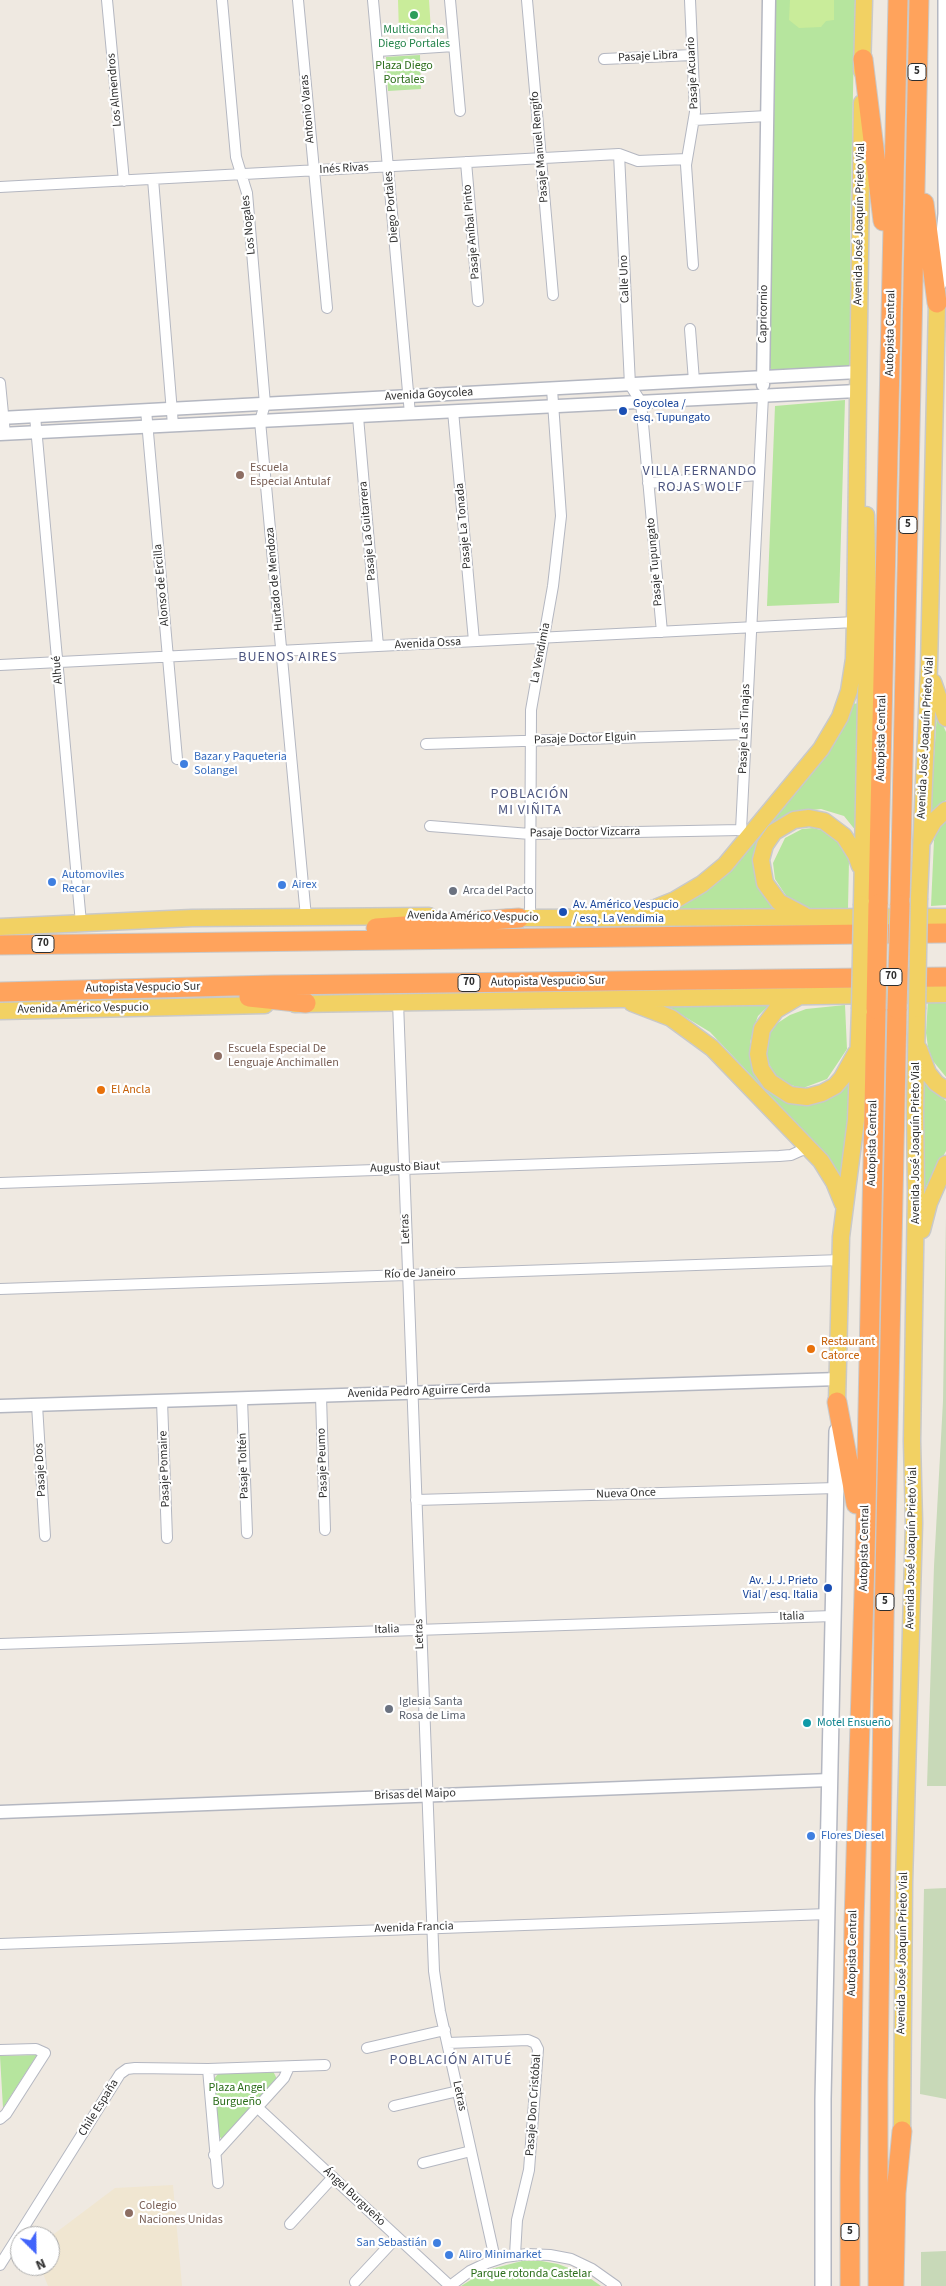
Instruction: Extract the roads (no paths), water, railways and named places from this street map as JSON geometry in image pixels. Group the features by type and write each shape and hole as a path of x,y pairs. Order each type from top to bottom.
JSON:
{"highway":[{"name":"Autopista Central","path":"850,2286 854,1932 865,1559 870,904 892,297 898,0"},
{"name":"Autopista Central","path":"878,2286 878,2082 884,1623 919,0"},
{"path":"863,59 892,297"},
{"path":"916,145 937,303"},
{"path":"257,942 342,931 525,918"},
{"name":"70","path":"0,945 946,933"},
{"name":"Autopista Vespucio Sur","path":"0,992 946,977"},
{"path":"103,989 254,997 306,1004"},
{"path":"837,1402 852,1472 865,1559"},
{"path":"894,2286 896,2193 902,2131"}],"main road":[{"name":"Avenida José Joaquín Prieto Vial","path":"618,918 665,905 710,878 741,847 806,769 832,732 846,701 852,669 855,622 856,449 864,0"},
{"name":"Avenida José Joaquín Prieto Vial","path":"904,2286 902,2131 904,1874 913,1538 912,1441 916,1267 916,1043 919,898 929,667 937,303 946,214 946,0"},
{"name":"Avenida José Joaquín Prieto Vial","path":"856,449 866,514 868,554 862,876 870,904"},
{"path":"929,667 938,700 946,718"},
{"path":"921,847 928,829 946,810"},
{"path":"814,918 796,912 779,902 765,883 761,868 763,852 769,838 780,827 794,820 809,818 831,825 850,845 862,876"},
{"name":"Avenida Américo Vespucio","path":"0,927 192,918 460,916 525,918 946,917"},
{"name":"Avenida Américo Vespucio","path":"0,1011 616,998 946,994"},
{"path":"801,996 780,1006 771,1014 759,1037 759,1062 765,1076 775,1087 790,1095 815,1095 829,1090 839,1082 849,1069 868,1009"},
{"path":"616,998 662,1013 698,1036 809,1147 830,1174 844,1208"},
{"path":"823,2286 822,2186 841,1260 844,1208 856,1120 859,1041"},
{"path":"916,1043 928,1073 936,1083 946,1090"},
{"path":"916,1267 929,1203 946,1164"}],"street":[{"name":"Los Almendros","path":"107,0 124,181"},
{"name":"Los Nogales","path":"222,0 236,157 246,193 266,404 260,421"},
{"name":"Antonio Varas","path":"298,0 327,308"},
{"name":"Diego Portales","path":"373,0 410,414"},
{"path":"450,0 460,111"},
{"name":"Pasaje Manuel Rengifo","path":"527,0 553,295"},
{"name":"Pasaje Acuario","path":"690,0 694,120 687,159 693,265"},
{"name":"Capricornio","path":"750,628 763,396 769,0"},
{"path":"378,51 454,46"},
{"name":"Pasaje Libra","path":"604,59 692,55"},
{"path":"694,120 768,116"},
{"name":"Inés Rivas","path":"0,187 619,154 638,161 687,159"},
{"name":"Calle Uno","path":"619,154 630,385"},
{"name":"Pasaje Aníbal Pinto","path":"466,162 478,301"},
{"path":"153,179 173,426"},
{"path":"690,329 694,381"},
{"name":"Avenida Goycolea","path":"2,418 858,372"},
{"path":"0,383 2,434"},
{"path":"630,385 641,402"},
{"name":"La Vendimia","path":"525,918 530,834 532,703 553,586 561,516 552,389"},
{"name":"Avenida Goycolea","path":"2,434 857,391"},
{"name":"Pasaje Tupungato","path":"641,402 662,632"},
{"name":"Alonso de Ercilla","path":"146,410 177,759"},
{"name":"Pasaje La Tonada","path":"453,411 474,641"},
{"name":"Alhué","path":"35,416 81,923"},
{"name":"Pasaje La Guitarrera","path":"358,416 378,646"},
{"name":"Hurtado de Mendoza","path":"260,421 306,917"},
{"path":"648,482 759,475"},
{"name":"Avenida Ossa","path":"0,665 855,622"},
{"name":"Pasaje Las Tinajas","path":"741,830 750,628"},
{"name":"Pasaje Doctor Elguin","path":"426,744 745,734"},
{"name":"Pasaje Doctor Vizcarra","path":"430,826 530,834 741,830"},
{"name":"Letras","path":"398,1002 420,1629 436,1982 495,2259"},
{"name":"Augusto Biaut","path":"0,1183 779,1156 791,1155 809,1147"},
{"name":"Río de Janeiro","path":"0,1289 841,1260"},
{"name":"Avenida Pedro Aguirre Cerda","path":"0,1406 838,1379"},
{"name":"Pasaje Peumo","path":"320,1396 325,1530"},
{"name":"Pasaje Toltén","path":"242,1399 247,1533"},
{"name":"Pasaje Pomaire","path":"162,1401 168,1538"},
{"name":"Pasaje Dos","path":"37,1405 45,1536"},
{"name":"Nueva Once","path":"416,1500 836,1488"},
{"name":"Italia","path":"0,1644 834,1616"},
{"name":"Brisas del Maipo","path":"0,1812 830,1780"},
{"name":"Avenida Francia","path":"0,1944 828,1914"},
{"path":"367,2048 445,2030"},
{"name":"Pasaje Don Cristóbal","path":"448,2043 528,2040 535,2043 538,2049 528,2176 517,2220 515,2255"},
{"path":"0,2050 36,2049 45,2053 6,2114 0,2119"},
{"name":"Chile España","path":"0,2265 120,2074 127,2069 208,2069 325,2065"},
{"path":"214,2156 284,2078 289,2067"},
{"path":"208,2069 214,2156 218,2183"},
{"path":"394,2106 458,2091"},
{"name":"Ángel Burgueño","path":"258,2108 450,2286"},
{"path":"423,2163 471,2151"},
{"path":"290,2224 333,2177"},
{"path":"354,2282 397,2237"},
{"path":"450,2286 470,2271 495,2259 515,2255 538,2254 570,2259 592,2269 616,2286"}],"place":[{"name":"Multicancha Diego Portales","path":"414,15"},
{"name":"Goycolea / esq. Tupungato","path":"623,411"},
{"name":"Escuela Especial Antulaf","path":"240,475"},
{"name":"Bazar y Paqueteria Solangel","path":"184,764"},
{"name":"Automoviles Recar","path":"52,882"},
{"name":"Airex","path":"282,885"},
{"name":"Arca del Pacto","path":"453,891"},
{"name":"Av. Américo Vespucio / esq. La Vendimia","path":"563,912"},
{"name":"Escuela Especial De Lenguaje Anchimallen","path":"218,1056"},
{"name":"El Ancla","path":"101,1090"},
{"name":"Restaurant Catorce","path":"811,1349"},
{"name":"Av. J. J. Prieto Vial / esq. Italia","path":"828,1588"},
{"name":"Iglesia Santa Rosa de Lima","path":"389,1709"},
{"name":"Motel Ensueño","path":"807,1723"},
{"name":"Flores Diesel","path":"811,1836"},
{"name":"Colegio Naciones Unidas","path":"129,2213"},
{"name":"San Sebastián","path":"437,2243"},
{"name":"Aliro Minimarket","path":"449,2255"}],"district":[{"name":"VILLA FERNANDO ROJAS WOLF","path":"700,480"},
{"name":"BUENOS AIRES","path":"288,658"},
{"name":"POBLACIÓN MI VIÑITA","path":"530,804"},
{"name":"POBLACIÓN AITUÉ","path":"451,2061"}],"park label":[{"name":"Plaza Diego Portales","path":"404,73"},
{"name":"Plaza Angel Burgueño","path":"237,2095"},
{"name":"Parque rotonda Castelar","path":"531,2274"}]}
